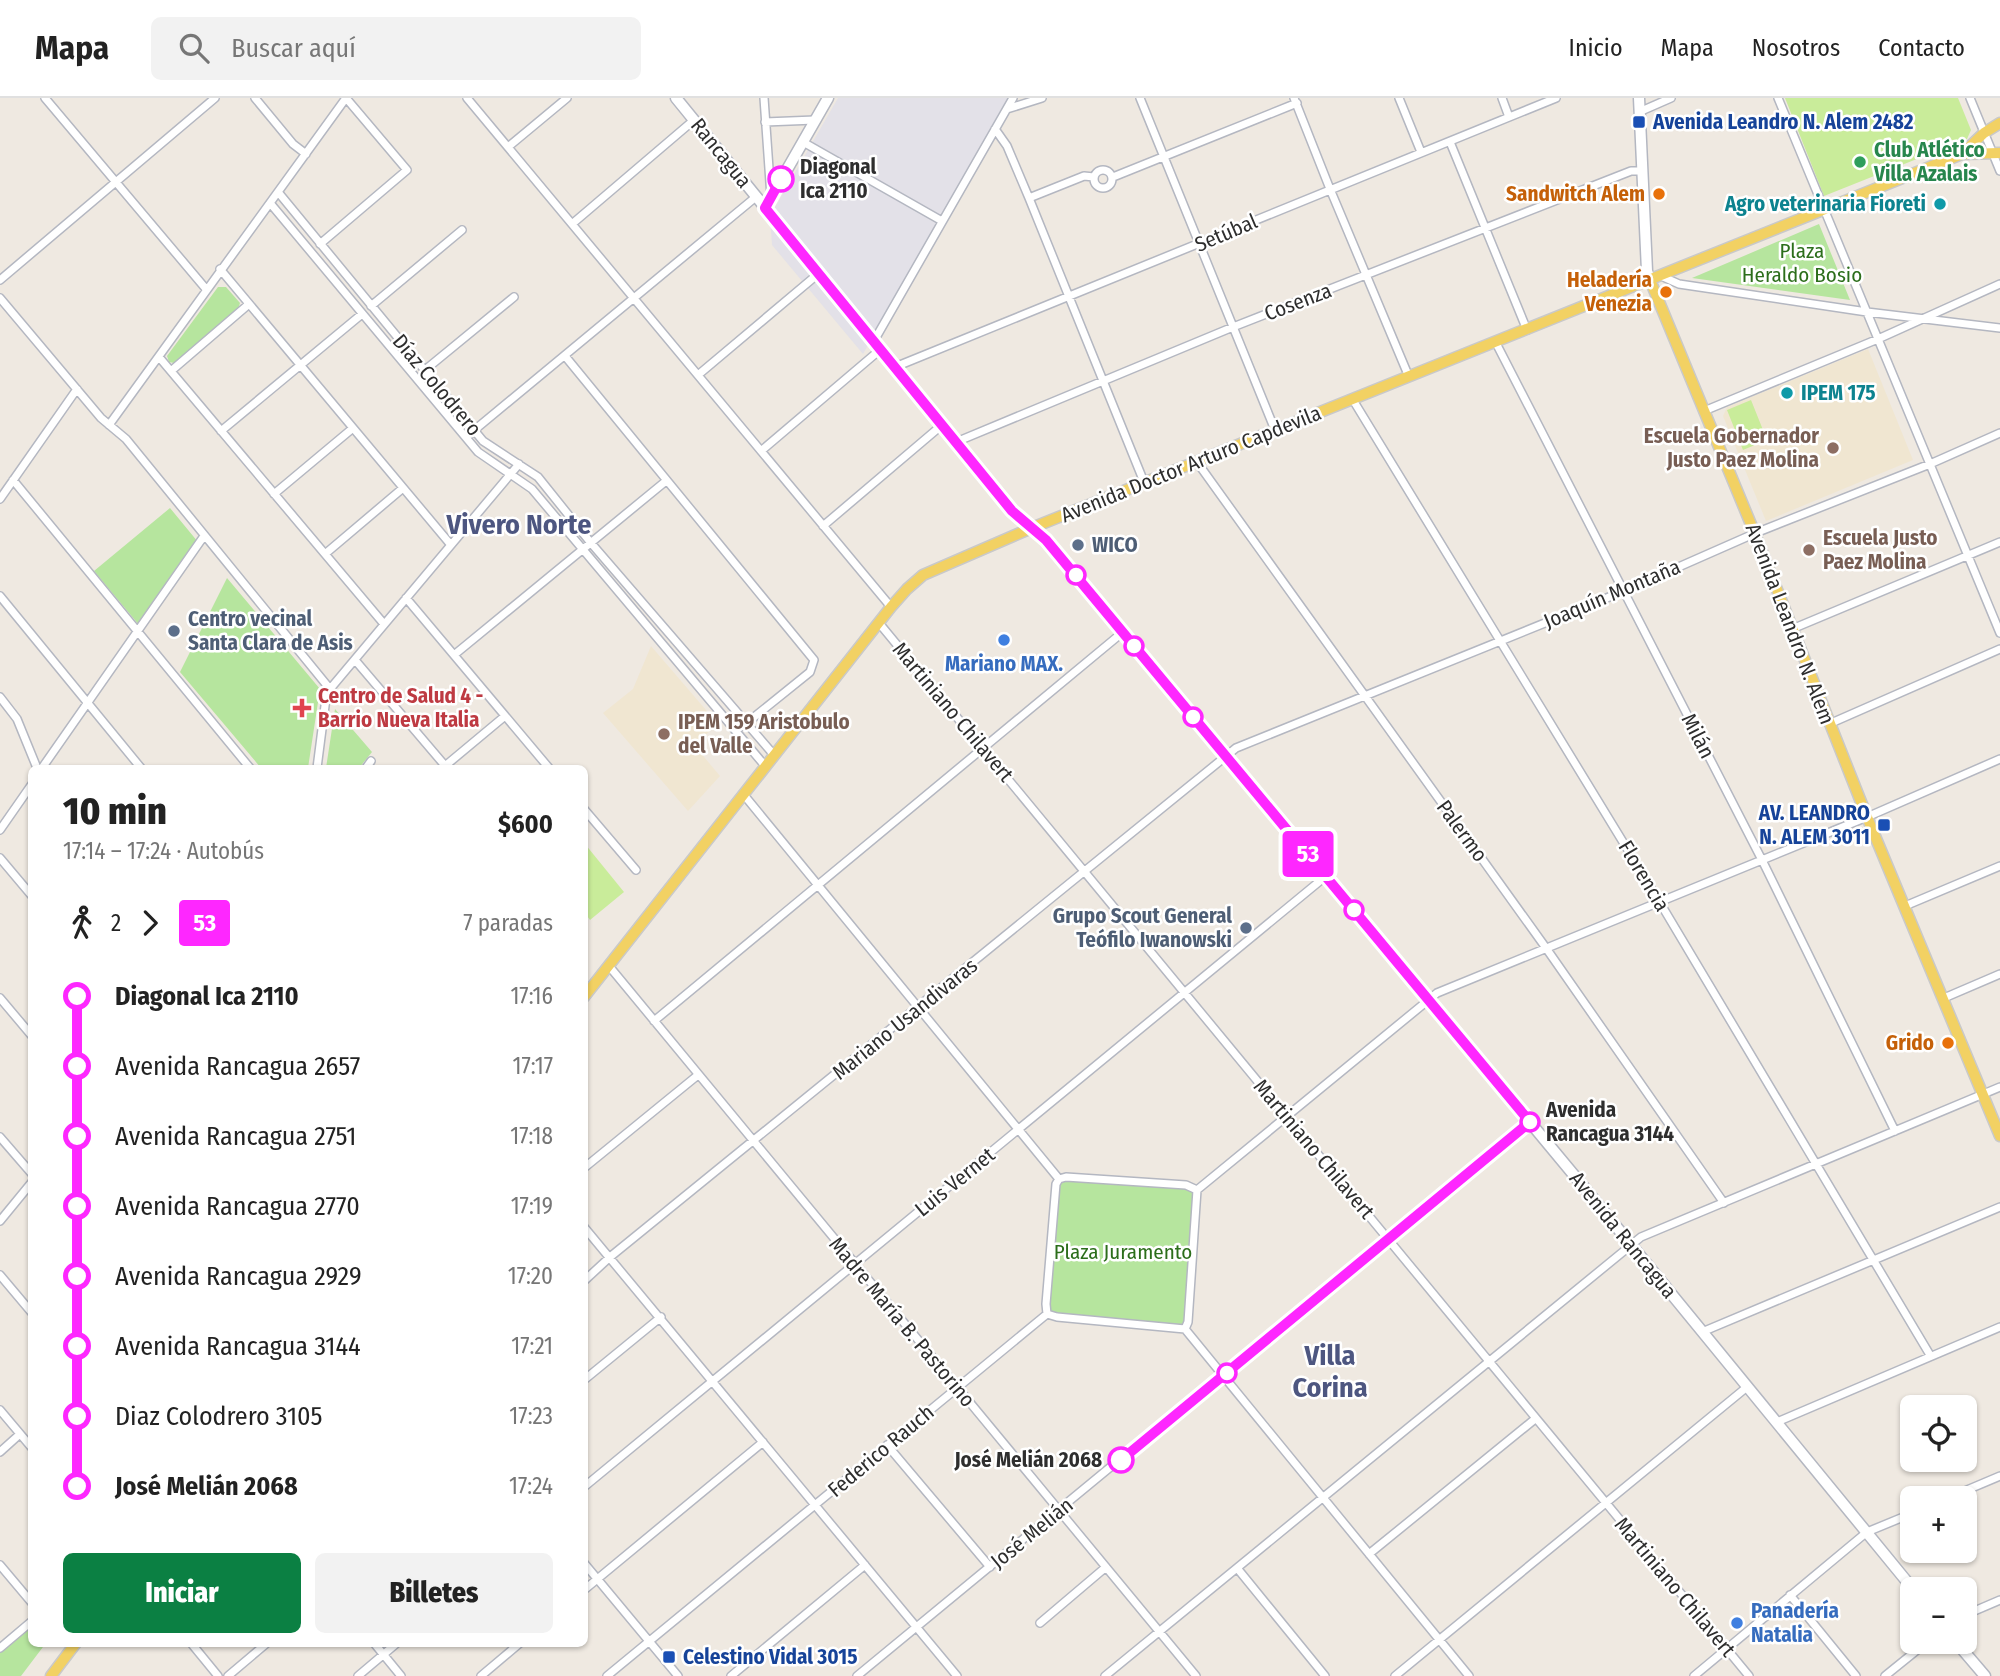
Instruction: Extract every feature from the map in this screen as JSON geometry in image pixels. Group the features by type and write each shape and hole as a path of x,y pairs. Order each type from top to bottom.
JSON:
{"main road":[{"name":"Rancagua","path":"676,98 757,196 768,203"},
{"path":"768,203 828,98"},
{"name":"Avenida Leandro N. Alem","path":"1639,98 1647,271 1655,278 1704,411 1829,724 2000,1136"},
{"name":"Avenida Doctor Arturo Capdevila","path":"1962,154 1984,133 2000,124"},
{"name":"Avenida Doctor Arturo Capdevila","path":"588,992 891,607 923,575 1144,482 1962,154 1997,154"},
{"name":"Avenida Rancagua","path":"768,203 818,274 1012,511 1034,527 1123,632 1903,1577"},
{"path":"51,1676 73,1647"},
{"path":"1966,1654 1985,1676"}],"street":[{"path":"45,98 206,289"},
{"path":"0,280 215,98"},
{"path":"255,98 293,144 306,154"},
{"path":"109,425 346,98 407,170 320,244"},
{"path":"467,98 891,607"},
{"path":"508,148 567,98"},
{"path":"764,98 768,203"},
{"path":"761,451 877,345 942,221 1013,98"},
{"path":"1007,109 1042,98"},
{"path":"1140,98 1275,430"},
{"path":"1399,98 1421,152"},
{"path":"1502,98 1509,117"},
{"name":"Setúbal","path":"895,367 1556,98"},
{"path":"1639,112 1671,98"},
{"path":"1778,98 2000,633"},
{"path":"1970,98 1984,133 1997,154 2000,171"},
{"path":"1113,177 1296,101 1409,377"},
{"path":"572,224 694,120"},
{"path":"765,122 815,120"},
{"path":"995,129 1007,146 1029,198 1144,482"},
{"path":"803,142 942,221"},
{"path":"1450,142 1527,330"},
{"path":"1104,170 1110,172 1113,177 1110,186 1105,188 1096,185 1094,177 1098,171 1104,170"},
{"name":"Cosenza","path":"956,442 1233,327 1631,171 1642,171"},
{"path":"1029,198 1084,176 1094,177"},
{"name":"Díaz Colodrero","path":"278,191 475,430 489,445 538,477 591,543 774,755"},
{"path":"466,438 757,196"},
{"name":"Díaz Colodrero","path":"270,203 466,438 483,457 532,489 766,767"},
{"path":"372,306 462,230"},
{"path":"220,269 451,545"},
{"path":"698,375 818,274"},
{"path":"1655,278 1679,284 1867,312 2000,328"},
{"path":"1704,411 1878,339 2000,284"},
{"path":"425,370 514,296"},
{"path":"0,298 109,425 126,439 330,689"},
{"path":"171,371 249,304"},
{"path":"221,431 362,314"},
{"name":"Milán","path":"1496,343 1762,860 1895,1131"},
{"path":"565,356 812,657 814,664 810,672 737,731"},
{"path":"159,357 384,624"},
{"path":"0,499 77,389"},
{"name":"Florencia","path":"1353,400 1659,901 1930,1355"},
{"path":"823,526 942,425"},
{"path":"274,494 353,428"},
{"name":"Joaquín Montaña","path":"1225,755 1236,748 1624,591 2000,433"},
{"name":"Palermo","path":"1197,461 1546,948 1724,1203"},
{"path":"317,765 326,698 330,689 519,464"},
{"path":"13,480 247,765"},
{"path":"454,655 666,481"},
{"path":"325,554 403,488"},
{"path":"42,765 204,536"},
{"path":"1791,629 2000,542"},
{"path":"0,596 139,765"},
{"path":"406,597 547,765"},
{"name":"Martiniano Chilavert","path":"879,623 1749,1676"},
{"path":"654,1021 1123,632"},
{"path":"1829,724 2000,649"},
{"path":"355,660 444,765"},
{"path":"0,697 17,719 39,765"},
{"path":"448,765 505,716"},
{"name":"Mariano Usandivaras","path":"588,1278 610,1257 1225,755"},
{"path":"1185,1329 1189,1310 1196,1190 1288,1117 1427,999 1867,817 2000,759"},
{"path":"368,765 371,761"},
{"path":"0,830 28,790"},
{"path":"744,795 1059,1179"},
{"path":"588,814 636,870"},
{"path":"0,858 28,891"},
{"path":"1905,906 2000,866"},
{"name":"Luis Vernet","path":"588,1484 1326,876"},
{"name":"Madre María B. Pastorino","path":"609,966 1196,1676"},
{"path":"1944,998 2000,974"},
{"path":"0,998 28,1031"},
{"path":"588,1165 698,1075"},
{"path":"1105,1676 1630,1245 1647,1234 2000,1087"},
{"name":"José Melián","path":"858,1676 1530,1122"},
{"path":"0,1137 28,1169"},
{"path":"1196,1190 1186,1185 1066,1177 1059,1179 1056,1184 1047,1314 1185,1329 1469,1676"},
{"path":"0,1221 28,1187"},
{"path":"1702,1332 2000,1207"},
{"path":"588,1232 957,1676"},
{"path":"0,1275 28,1308"},
{"name":"Federico Rauch","path":"607,1676 1047,1314"},
{"path":"588,1377 661,1317"},
{"path":"1777,1422 2000,1327"},
{"path":"1395,1676 1747,1387"},
{"path":"0,1410 28,1443"},
{"path":"1369,1554 1535,1419"},
{"path":"0,1452 20,1434"},
{"path":"588,1587 764,1442"},
{"path":"887,1445 990,1567"},
{"path":"1976,1486 2000,1476"},
{"path":"1694,1676 1867,1532 1900,1518"},
{"path":"0,1565 28,1598"},
{"path":"731,1676 865,1566"},
{"path":"1041,1623 1106,1567"},
{"path":"588,1568 678,1676"},
{"path":"1237,1568 1325,1676"},
{"path":"1790,1595 1857,1676"},
{"path":"1977,1610 2000,1600"},
{"path":"0,1647 28,1624"},
{"path":"194,1647 218,1676"},
{"path":"228,1676 262,1647"},
{"path":"377,1647 401,1676"},
{"path":"358,1676 392,1647"},
{"path":"481,1676 515,1647"},
{"path":"1885,1676 1912,1654"}],"shaded area":[{"path":"838,98 1009,98 863,354 772,245 770,216"},
{"name":"Escuela Gobernador Justo Paez Molina","path":"1868,349 1913,460 1766,521 1723,416 1727,407"},
{"name":"IPEM 159 Aristobulo del Valle","path":"651,646 718,724 694,745 720,776 688,811 603,713 633,689"}],"green space":[{"name":"Club Atlético Villa Azalais","path":"1785,98 1958,98 1971,130 1967,139 1824,196"},
{"name":"Plaza Heraldo Bosio","path":"1819,224 1850,300 1692,278"},
{"path":"218,287 226,287 240,303 237,312 174,363 169,362 167,356"},
{"path":"1751,400 1767,440 1743,450 1727,410"},
{"path":"170,508 198,542 139,625 94,571"},
{"path":"227,578 320,689 308,765 258,765 180,672"},
{"path":"335,709 372,752 361,765 326,765"},
{"path":"588,848 624,892 590,920 588,917"},
{"name":"Plaza Juramento","path":"1059,1179 1186,1185 1197,1190 1185,1329 1047,1314"},
{"path":"28,1630 28,1647 43,1647 21,1676 0,1676 0,1653"}],"bus line":[{"name":"53","path":"781,179 765,208 1012,511 1034,527 1046,540 1530,1122 1121,1460"}],"place":[{"name":"Avenida Leandro N. Alem 2482","path":"1639,122"},
{"name":"Club Atlético Villa Azalais","path":"1860,162"},
{"name":"Diagonal Ica 2110","path":"781,179"},
{"name":"Sandwitch Alem","path":"1659,194"},
{"name":"Agro veterinaria Fioreti","path":"1940,204"},
{"name":"Heladería Venezia","path":"1666,292"},
{"name":"IPEM 175","path":"1787,393"},
{"name":"Escuela Gobernador Justo Paez Molina","path":"1833,448"},
{"name":"WICO","path":"1078,545"},
{"name":"Escuela Justo Paez Molina","path":"1809,550"},
{"name":"Centro vecinal Santa Clara de Asis","path":"174,631"},
{"name":"Mariano MAX.","path":"1004,640"},
{"name":"Centro de Salud 4 - Barrio Nueva Italia","path":"302,708"},
{"name":"IPEM 159 Aristobulo del Valle","path":"664,734"},
{"name":"AV. LEANDRO N. ALEM 3011","path":"1884,825"},
{"name":"Grupo Scout General Teófilo Iwanowski","path":"1246,928"},
{"name":"Grido","path":"1948,1043"},
{"name":"Avenida Rancagua 3144","path":"1530,1122"},
{"name":"José Melián 2068","path":"1121,1460"},
{"name":"Panadería Natalia","path":"1737,1623"},
{"name":"Celestino Vidal 3015","path":"669,1657"}],"district":[{"name":"Vivero Norte","path":"519,524"},
{"name":"Villa Corina","path":"1330,1371"}]}
